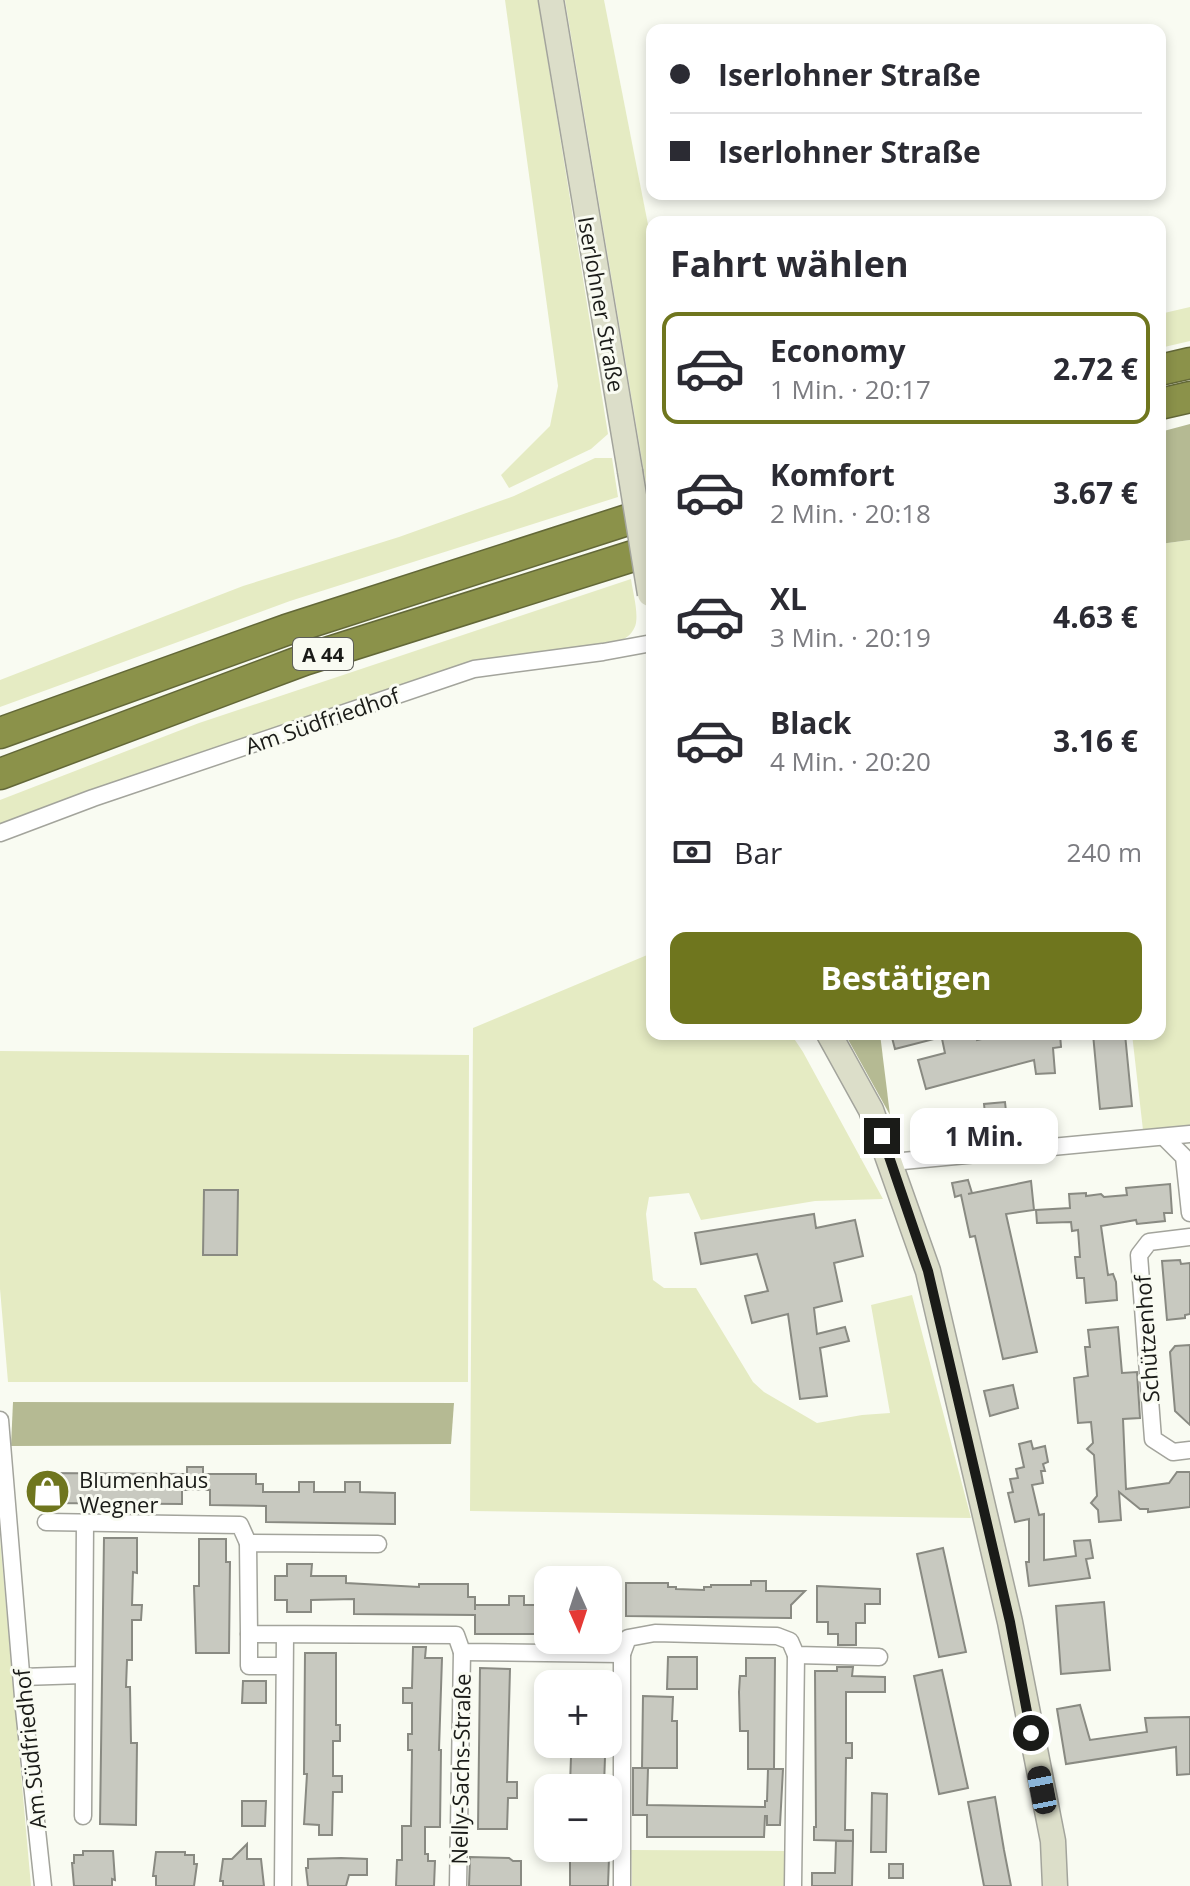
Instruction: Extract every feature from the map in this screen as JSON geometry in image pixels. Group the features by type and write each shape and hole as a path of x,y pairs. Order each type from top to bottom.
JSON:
{"highway":[{"path":"1166,369 1190,363"},
{"path":"1166,403 1190,397"},
{"name":"A 44","path":"0,733 286,630 646,514"},
{"name":"A 44","path":"0,774 304,660 646,552"}],"main road":[{"name":"Iserlohner Straße","path":"551,0 646,570"},
{"path":"832,1040 871,1110 892,1162 928,1271 1007,1609 1053,1841 1055,1886"}],"street":[{"name":"Am Südfriedhof","path":"0,833 93,798 474,669 646,644"},
{"path":"892,1162 1190,1134"},
{"path":"1164,1137 1184,1157 1190,1213"},
{"name":"Schützenhof","path":"1190,1237 1149,1242 1139,1255 1153,1439 1173,1452 1190,1450"},
{"name":"Am Südfriedhof","path":"0,1420 43,1886"},
{"path":"46,1522 240,1525 248,1543 249,1666 284,1666"},
{"path":"83,1816 85,1522"},
{"path":"248,1543 378,1544"},
{"path":"622,1886 622,1654 628,1638 655,1633 777,1636 790,1641 796,1655 793,1886"},
{"path":"249,1634 456,1635 462,1652 534,1653"},
{"path":"283,1886 285,1635"},
{"name":"Nelly-Sachs-Straße","path":"458,1886 462,1652"},
{"path":"796,1655 879,1657"},
{"path":"22,1677 83,1675"}],"green space":[{"path":"505,0 538,0 608,434 591,449 509,488 501,475 550,426 558,386"},
{"path":"565,0 604,0 646,216 646,484"},
{"path":"1190,307 1190,341 1166,347 1166,313"},
{"path":"1190,424 1190,540 1166,543 1166,430"},
{"path":"595,458 612,458 618,497 290,601 0,707 0,680 243,586 399,537 514,496"},
{"path":"1190,540 1190,1126 1143,1130 1133,1040 1166,1040 1166,543"},
{"path":"631,579 636,623 632,632 613,644 551,651 0,825 0,800 199,723"},
{"path":"646,956 646,1040 795,1040 883,1199 815,1201 701,1220 689,1193 649,1197 646,1214 653,1280 664,1288 696,1288 753,1382 764,1392 817,1423 890,1413 871,1305 912,1295 971,1518 470,1511 473,1028"},
{"path":"848,1040 881,1040 890,1115"},
{"path":"0,1051 469,1055 468,1382 8,1382 0,1289","holes":["204,1190 238,1191 237,1255 203,1254"]},
{"path":"13,1402 454,1403 451,1444 11,1446"},
{"path":"0,1538 31,1886 0,1886"},
{"path":"631,1850 786,1851 785,1886 632,1886"}],"building":[{"path":"893,1040 930,1040 895,1049"},
{"path":"942,1040 1060,1040 1061,1047 1053,1048 1055,1073 1036,1074 1034,1060 926,1089 918,1060 945,1053"},
{"path":"1094,1040 1126,1040 1132,1106 1100,1109"},
{"path":"1005,1102 1008,1130 987,1132 984,1104"},
{"path":"968,1180 972,1193 968,1194 1031,1181 1034,1210 1006,1214 1037,1352 1003,1359 975,1236 970,1237 961,1195 955,1197 952,1183"},
{"path":"1170,1184 1172,1213 1164,1213 1165,1221 1137,1224 1136,1220 1101,1226 1108,1275 1113,1274 1116,1282 1117,1300 1086,1303 1084,1278 1077,1278 1075,1257 1080,1257 1078,1230 1072,1231 1071,1222 1037,1223 1036,1210 1070,1208 1069,1194 1127,1195 1126,1188"},
{"path":"204,1190 238,1190 237,1255 203,1255"},
{"path":"814,1214 816,1228 855,1220 863,1256 834,1263 842,1301 814,1308 817,1334 845,1327 849,1341 820,1348 827,1396 800,1399 788,1314 752,1323 745,1296 768,1291 757,1254 701,1264 695,1233"},
{"path":"1180,1260 1181,1264 1190,1263 1190,1314 1185,1318 1167,1320 1162,1261"},
{"path":"1118,1327 1122,1373 1137,1372 1140,1418 1123,1419 1126,1489 1169,1483 1177,1472 1190,1472 1190,1507 1148,1512 1148,1509 1140,1509 1119,1492 1121,1520 1099,1522 1098,1510 1091,1503 1097,1496 1094,1455 1087,1449 1093,1443 1091,1422 1078,1423 1074,1378 1088,1376 1085,1347 1090,1347 1088,1330"},
{"path":"1190,1345 1190,1425 1175,1411 1170,1352 1175,1346"},
{"path":"1013,1385 1018,1408 990,1416 984,1391"},
{"path":"1031,1441 1033,1449 1045,1446 1048,1462 1043,1464 1045,1471 1041,1471 1043,1483 1032,1485 1039,1515 1044,1514 1044,1560 1076,1556 1074,1541 1090,1540 1093,1558 1086,1559 1090,1578 1029,1586 1026,1562 1029,1562 1029,1519 1015,1522 1008,1493 1013,1492 1010,1479 1018,1478 1016,1469 1024,1467 1019,1444"},
{"path":"187,1467 203,1467 203,1474 256,1474 256,1484 263,1484 263,1492 299,1492 299,1482 314,1482 314,1492 345,1492 345,1482 360,1482 360,1492 395,1493 395,1524 266,1522 266,1506 210,1505 210,1490 182,1490 182,1504 44,1503 44,1473 187,1474"},
{"path":"104,1538 137,1538 137,1573 133,1572 132,1605 142,1605 141,1620 132,1620 132,1660 127,1660 126,1687 130,1687 131,1743 137,1743 136,1825 100,1824"},
{"path":"199,1539 226,1539 226,1562 230,1562 229,1653 196,1653 194,1586 199,1586"},
{"path":"943,1548 966,1652 939,1657 917,1554"},
{"path":"287,1564 312,1564 311,1576 346,1576 346,1583 419,1587 419,1584 468,1584 468,1597 475,1597 475,1605 509,1605 509,1596 524,1596 524,1605 534,1605 534,1634 475,1634 475,1615 354,1614 354,1599 311,1600 311,1612 287,1612 287,1600 275,1600 275,1576 287,1576"},
{"path":"751,1581 766,1581 766,1591 805,1591 791,1605 791,1618 626,1616 626,1583 668,1583 668,1587 676,1589 704,1590 704,1587 711,1585 751,1585"},
{"path":"817,1586 880,1589 880,1604 865,1604 865,1623 856,1623 856,1645 838,1645 838,1634 828,1634 828,1622 817,1622"},
{"path":"1104,1602 1110,1670 1061,1674 1056,1606"},
{"path":"413,1647 426,1647 425,1658 442,1658 440,1827 425,1827 425,1854 428,1854 428,1861 435,1861 434,1886 396,1886 397,1860 402,1860 402,1826 411,1826 412,1750 408,1750 408,1734 412,1734 412,1703 403,1703 403,1688 412,1688"},
{"path":"305,1653 336,1653 336,1725 340,1725 340,1741 333,1741 333,1776 342,1776 342,1792 333,1792 332,1835 319,1835 319,1825 304,1824 307,1774 304,1774"},
{"path":"668,1657 697,1657 697,1689 667,1689"},
{"path":"746,1658 775,1658 774,1769 748,1769 748,1731 740,1731 739,1692 740,1676 746,1676"},
{"path":"837,1667 853,1667 852,1676 885,1677 885,1692 846,1692 846,1743 852,1743 852,1758 846,1758 845,1830 853,1830 853,1841 814,1840 815,1671 837,1671"},
{"path":"480,1668 510,1669 507,1782 517,1782 517,1798 508,1798 507,1829 478,1829"},
{"path":"942,1670 968,1788 939,1794 914,1676"},
{"path":"243,1681 266,1681 266,1703 242,1703"},
{"path":"643,1696 673,1697 672,1721 677,1721 677,1768 642,1768"},
{"path":"1080,1705 1090,1740 1147,1732 1145,1718 1190,1717 1190,1774 1177,1775 1176,1747 1066,1764 1057,1709"},
{"path":"571,1758 605,1758 604,1774 570,1774"},
{"path":"633,1768 648,1768 647,1805 765,1807 768,1769 783,1769 780,1825 767,1825 765,1816 764,1837 647,1837 647,1815 633,1815"},
{"path":"872,1793 887,1794 886,1852 871,1852"},
{"path":"995,1797 1011,1886 984,1886 968,1802"},
{"path":"242,1801 266,1801 265,1826 242,1826"},
{"path":"836,1841 853,1841 852,1886 812,1886 812,1873 835,1873"},
{"path":"247,1844 247,1859 261,1859 264,1886 223,1886 223,1881 220,1881 223,1859 232,1859"},
{"path":"83,1851 113,1851 115,1880 112,1879 112,1886 74,1886 74,1855 83,1855"},
{"path":"156,1852 194,1855 194,1864 197,1864 194,1886 156,1886 156,1876 153,1876"},
{"path":"470,1857 521,1861 521,1886 469,1886"},
{"path":"308,1859 367,1859 367,1875 349,1875 346,1886 308,1886"},
{"path":"570,1862 609,1862 608,1886 570,1886"},
{"path":"889,1864 903,1864 903,1878 889,1878"}],"place":[{"name":"Blumenhaus Wegner","path":"48,1492"}],"route":[{"path":"882,1136 928,1271 1010,1622 1031,1733"}]}
